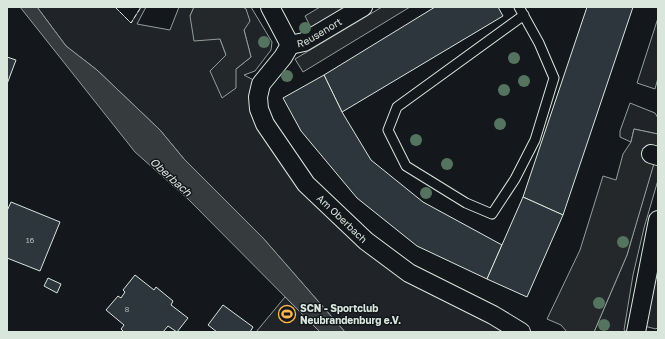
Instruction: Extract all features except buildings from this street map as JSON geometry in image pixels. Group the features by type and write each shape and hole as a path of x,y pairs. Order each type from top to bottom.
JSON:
{"street":[{"name":"Reusenort","path":"270,7 290,45 304,42 363,7"},
{"name":"Am Oberbach","path":"290,45 283,57 261,84 258,97 259,109 265,124 306,184 366,241 409,273 493,315 521,332"},
{"path":"636,332 658,220"}],"lane":[{"path":"521,11 539,43 554,78 535,140 515,179 492,214 466,203 406,166 388,130 397,107 521,11"}],"shaded area":[{"path":"37,7 115,7 131,23 141,7 146,7 137,24 170,30 179,7 194,7 190,16 220,39 226,55 210,71 236,69 251,57 244,30 246,9 243,7 251,7 272,42 271,50 255,71 244,75 261,84 265,124 366,241 521,332 345,332 263,238 184,159 160,130 97,70 66,46"},
{"path":"194,7 243,7 246,9 250,21 244,30 251,57 236,69 236,88 222,98 210,71 226,55 220,39 194,41 190,16"},
{"path":"320,7 350,7 312,30 305,16"},
{"path":"382,7 410,7 303,72 295,59"},
{"path":"658,18 658,78 655,89 637,83"},
{"path":"630,103 655,113 658,118 658,134 634,129 631,142 620,137 620,131"},
{"path":"634,129 658,134 658,150 627,255 594,332 567,332 561,325 547,319 580,250 603,176 616,180 623,154 631,142"},
{"path":"654,162 658,163 658,180 644,228 633,275 624,330 627,332 594,332 627,255"},
{"path":"653,276 658,277 658,327 656,329 644,326"},
{"name":"SCN - Sportclub Neubrandenburg e.V.","path":"285,297 320,332 256,332"}],"water":[{"name":"Oberbach","path":"20,7 37,7 66,46 97,70 160,130 184,159 263,238 345,332 320,332 188,199 135,152"}],"fence":[{"path":"115,7 131,23 141,7"}],"place":[{"name":"SCN - Sportclub Neubrandenburg e.V.","path":"287,314"}]}
